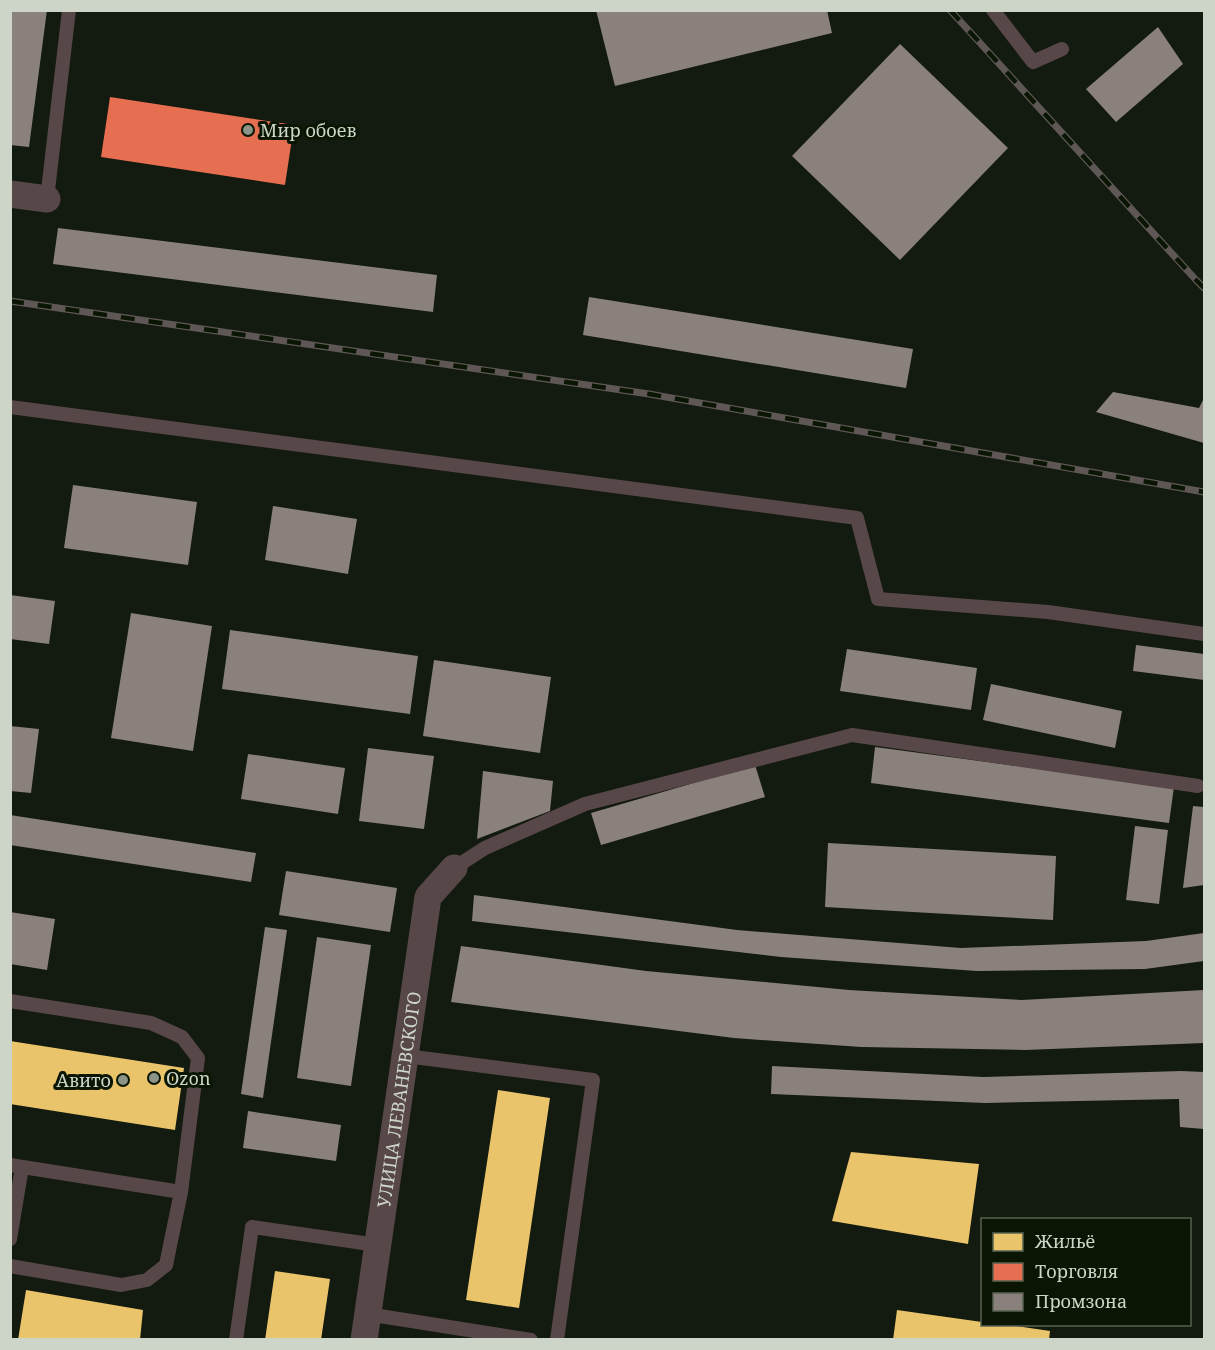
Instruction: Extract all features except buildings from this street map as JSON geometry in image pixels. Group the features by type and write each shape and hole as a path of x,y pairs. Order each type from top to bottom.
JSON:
{"street":[{"path":"10,194 47,199"},
{"name":"УЛИЦА ЛЕВАНЕВСКОГО","path":"366,1327 428,897 454,868"}],"lane":[{"path":"47,199 69,10"},
{"path":"993,10 1033,62 1062,49"},
{"path":"10,408 857,518 878,599 1048,612 1204,634"},
{"path":"454,868 485,848 585,804 852,735 1198,786"},
{"path":"10,1001 152,1023 182,1037 198,1058 181,1192 166,1264 147,1280 121,1285 10,1266"},
{"path":"406,1056 593,1080 557,1340"},
{"path":"10,1239 16,1166 181,1192"},
{"path":"236,1340 252,1227 377,1245"},
{"path":"366,1327 531,1340"}],"railway":[{"path":"950,10 1204,288"},
{"path":"10,301 649,394 1204,492"}],"place":[{"name":"Мир обоев","path":"248,130"},
{"name":"Ozon","path":"154,1078"},
{"name":"Авито","path":"123,1080"}]}
